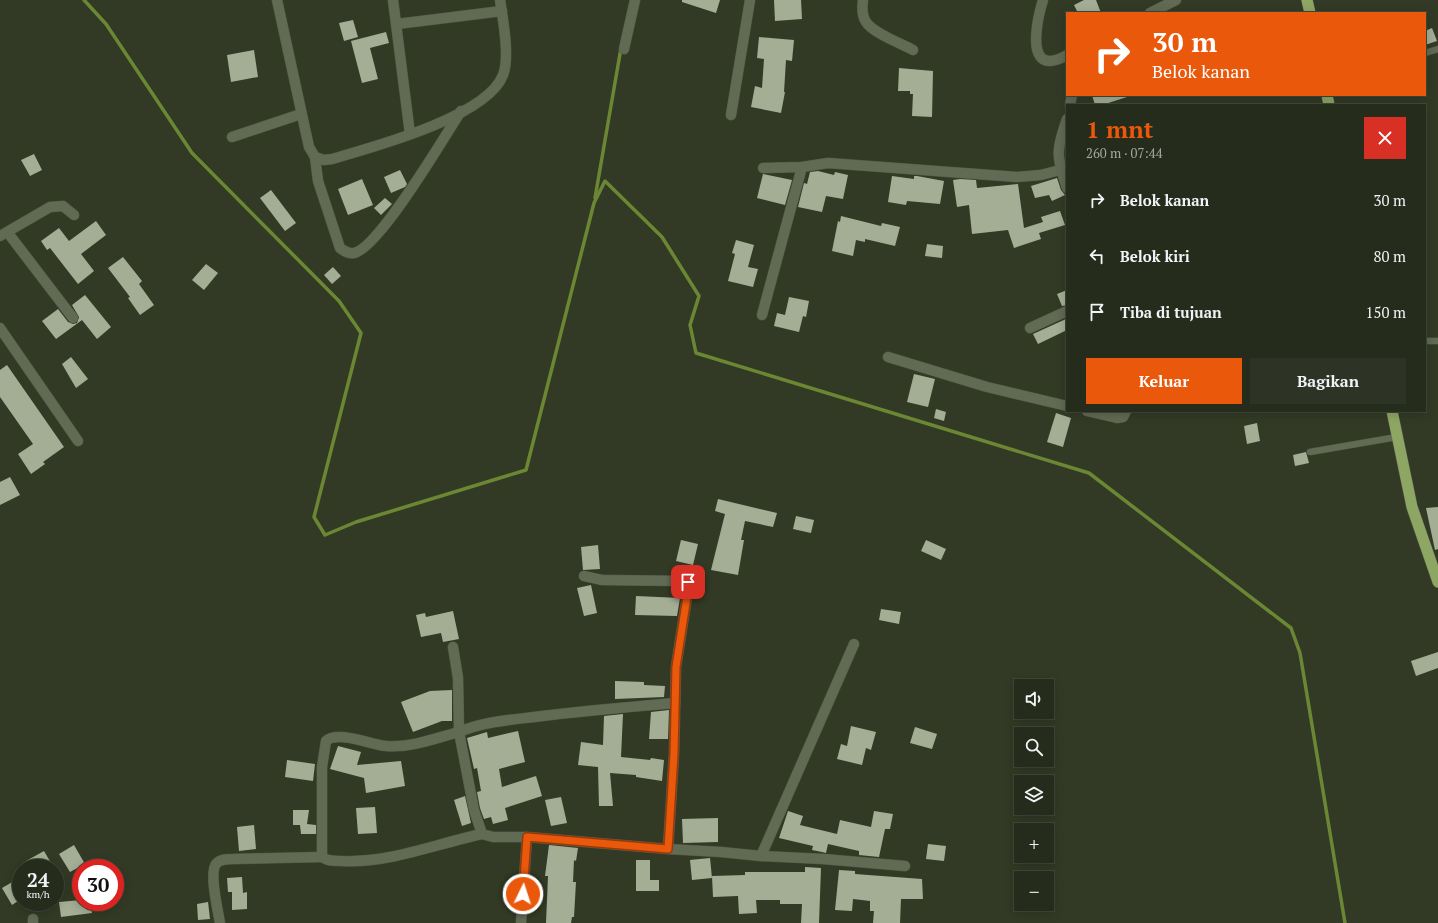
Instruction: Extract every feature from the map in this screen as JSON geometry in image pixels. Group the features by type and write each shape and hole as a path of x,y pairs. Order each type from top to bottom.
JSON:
{"highway":[{"path":"1307,0 1310,12"},
{"path":"1392,412 1419,530 1438,582"}],"street":[{"path":"277,0 301,114 309,146 315,157 318,181 340,248 346,252 354,253 360,250 388,223 462,111"},
{"path":"393,0 410,134"},
{"path":"315,157 324,160 332,159 410,134 443,121 484,99 498,86 503,74 505,52 500,0"},
{"path":"624,49 635,0"},
{"path":"731,115 750,0"},
{"path":"863,0 863,14 866,22 875,30 912,50"},
{"path":"1043,0 1036,35 1037,47 1042,58 1047,61 1054,61 1066,55"},
{"path":"1152,12 1171,1"},
{"path":"397,24 502,11"},
{"path":"232,136 301,114"},
{"path":"1066,122 1057,153 1060,170 1066,185"},
{"path":"763,168 802,167 828,163 1017,177 1041,176 1060,170"},
{"path":"762,315 802,167"},
{"path":"74,216 63,206 50,207 4,235 74,318"},
{"path":"1030,328 1066,311"},
{"path":"0,328 78,441"},
{"path":"888,357 987,387 1066,406"},
{"path":"1091,412 1117,418 1123,416 1125,412"},
{"path":"584,576 602,580 688,582 689,584 676,667 674,754 668,849"},
{"path":"761,856 854,644"},
{"path":"453,647 458,678 459,732 474,810 482,834"},
{"path":"322,857 322,767 325,744 328,738 340,737 386,746 406,746 459,732 473,726 607,708 674,703"},
{"path":"220,923 213,874 215,865 219,862 233,858 322,857 328,861 361,862 392,858 482,834 493,837 527,837 905,866"},
{"path":"521,923 527,837"}],"lane":[{"path":"1426,53 1438,49"},
{"path":"1426,342 1438,341"},
{"path":"1310,452 1397,437"}],"building":[{"path":"682,0 720,0 716,13 682,2"},
{"path":"774,0 801,0 802,19 775,21"},
{"path":"1084,0 1096,0 1101,12 1078,12 1074,5"},
{"path":"353,20 358,37 344,41 339,23"},
{"path":"1432,28 1437,41 1426,45 1426,31"},
{"path":"386,32 389,43 370,48 378,79 362,83 351,41"},
{"path":"759,37 794,40 792,61 786,60 785,92 781,113 751,107 755,86 762,88 764,59 757,58"},
{"path":"254,50 258,77 231,82 227,55"},
{"path":"899,68 933,71 932,117 912,116 913,94 910,94 910,91 898,91"},
{"path":"1092,96 1127,97 1105,104 1095,104"},
{"path":"34,154 42,170 30,176 21,160"},
{"path":"400,170 407,184 405,187 391,193 384,177"},
{"path":"818,171 834,175 835,172 848,175 843,199 826,196 822,212 798,207 804,183 807,184 810,172"},
{"path":"763,174 792,180 785,205 757,198"},
{"path":"892,176 914,179 914,176 917,176 944,181 940,204 907,201 906,205 888,202"},
{"path":"1057,178 1061,190 1065,195 1052,201 1049,195 1035,198 1031,186"},
{"path":"362,179 373,205 348,215 338,189"},
{"path":"953,180 976,180 977,188 1018,184 1024,228 1043,222 1041,217 1060,211 1065,225 1039,233 1041,239 1014,248 1008,230 972,234 969,205 957,207"},
{"path":"271,190 296,223 285,231 260,198"},
{"path":"385,198 392,204 381,215 374,208"},
{"path":"841,216 881,226 882,223 900,227 895,246 865,239 865,242 856,240 853,256 832,251 838,221 840,222"},
{"path":"96,221 106,235 81,254 94,271 78,284 50,248 47,250 41,241 59,228 69,241"},
{"path":"736,240 754,245 748,267 758,269 753,287 728,281 735,254 732,253"},
{"path":"927,244 943,246 942,258 925,256"},
{"path":"123,257 142,281 139,284 154,305 140,315 128,298 130,297 108,268"},
{"path":"206,264 218,273 204,290 192,280"},
{"path":"333,267 341,276 332,284 324,275"},
{"path":"1066,290 1066,305 1062,306 1057,294"},
{"path":"85,295 111,327 97,339 82,320 56,339 42,321 58,309 68,322 73,324 77,323 79,317 72,305"},
{"path":"789,297 809,301 806,317 803,316 799,332 774,326 777,313 785,315"},
{"path":"1066,319 1066,330 1038,344 1033,334"},
{"path":"71,357 88,379 76,388 62,364"},
{"path":"7,365 64,447 43,462 45,464 31,474 18,454 33,444 0,397 0,370"},
{"path":"914,374 935,379 928,407 907,402"},
{"path":"936,409 946,412 944,421 934,418"},
{"path":"1056,413 1071,418 1063,447 1047,442"},
{"path":"1257,423 1260,441 1247,444 1244,426"},
{"path":"1306,452 1309,463 1295,466 1293,455"},
{"path":"10,477 20,495 0,505 0,482"},
{"path":"718,499 777,513 773,527 745,521 741,540 744,540 738,575 711,570 725,514 715,511"},
{"path":"1438,507 1438,549 1435,550 1426,508"},
{"path":"796,516 814,520 811,533 793,529"},
{"path":"681,540 698,544 693,565 676,561"},
{"path":"926,540 946,549 941,560 921,551"},
{"path":"598,545 600,569 583,570 581,547"},
{"path":"591,585 597,613 584,616 577,588"},
{"path":"636,596 680,598 677,616 635,615"},
{"path":"881,609 901,612 899,624 879,620"},
{"path":"453,611 459,639 443,642 441,633 421,637 416,615 425,613 426,617"},
{"path":"1438,652 1438,668 1416,676 1411,661"},
{"path":"615,681 644,682 644,685 665,686 664,697 615,699"},
{"path":"452,690 452,721 442,721 413,732 401,702 430,691"},
{"path":"669,710 668,739 649,739 651,712"},
{"path":"623,714 621,757 664,760 662,781 636,777 636,775 610,773 613,806 599,806 598,767 578,765 581,742 603,745 604,716"},
{"path":"851,726 876,732 871,750 866,748 862,765 837,759 841,744 847,746"},
{"path":"915,727 937,734 932,749 910,743"},
{"path":"518,731 525,762 499,769 502,787 536,776 542,796 505,808 508,820 493,824 491,817 484,819 480,808 477,792 481,791 477,768 474,769 467,738 487,732 488,738"},
{"path":"338,746 361,752 357,765 401,761 405,786 366,793 364,778 330,769"},
{"path":"287,760 315,764 313,781 285,777"},
{"path":"465,796 471,823 462,826 454,800"},
{"path":"561,797 567,823 551,826 545,800"},
{"path":"375,807 377,833 358,834 356,808"},
{"path":"293,810 309,810 307,824 316,825 316,834 301,834 300,825 293,825"},
{"path":"788,811 803,816 800,825 837,834 840,820 871,827 874,811 893,814 890,829 885,829 879,857 859,855 859,851 828,844 826,853 812,850 813,846 779,838"},
{"path":"718,818 718,842 683,843 682,819"},
{"path":"254,825 256,849 239,851 237,827"},
{"path":"928,844 946,846 944,861 926,859"},
{"path":"74,845 82,859 72,859 72,871 70,872 64,862 64,859 62,859 59,854"},
{"path":"549,845 578,848 576,861 574,860 573,882 576,882 574,917 572,917 571,923 546,923 548,876 545,876"},
{"path":"44,851 49,859 30,859"},
{"path":"710,858 712,878 692,880 690,860"},
{"path":"636,860 650,860 650,880 659,880 659,891 636,891"},
{"path":"805,867 821,868 819,923 801,923 802,904 780,904 780,900 756,900 757,913 739,914 738,896 713,897 712,876 745,875 745,872 805,872"},
{"path":"839,870 855,871 855,874 922,879 923,899 901,899 900,923 873,923 874,911 870,911 870,901 853,899 852,911 835,910"},
{"path":"242,877 243,893 247,892 247,909 232,910 232,892 228,892 227,878"},
{"path":"12,882 12,905 2,888"},
{"path":"72,901 72,911 92,911 92,913 61,917 60,911 64,911 64,902"},
{"path":"208,902 210,919 198,920 197,904"}],"waterway":[{"path":"84,0 106,24 192,153 339,301 361,333 314,517 325,535 356,522 526,470 594,203 605,181 662,237 699,296 690,325 696,353 1089,473 1291,628 1300,653 1345,923"},
{"path":"595,198 621,48"}],"route":[{"path":"523,894 527,837 668,849 674,754 676,667 689,584 688,582"}]}
